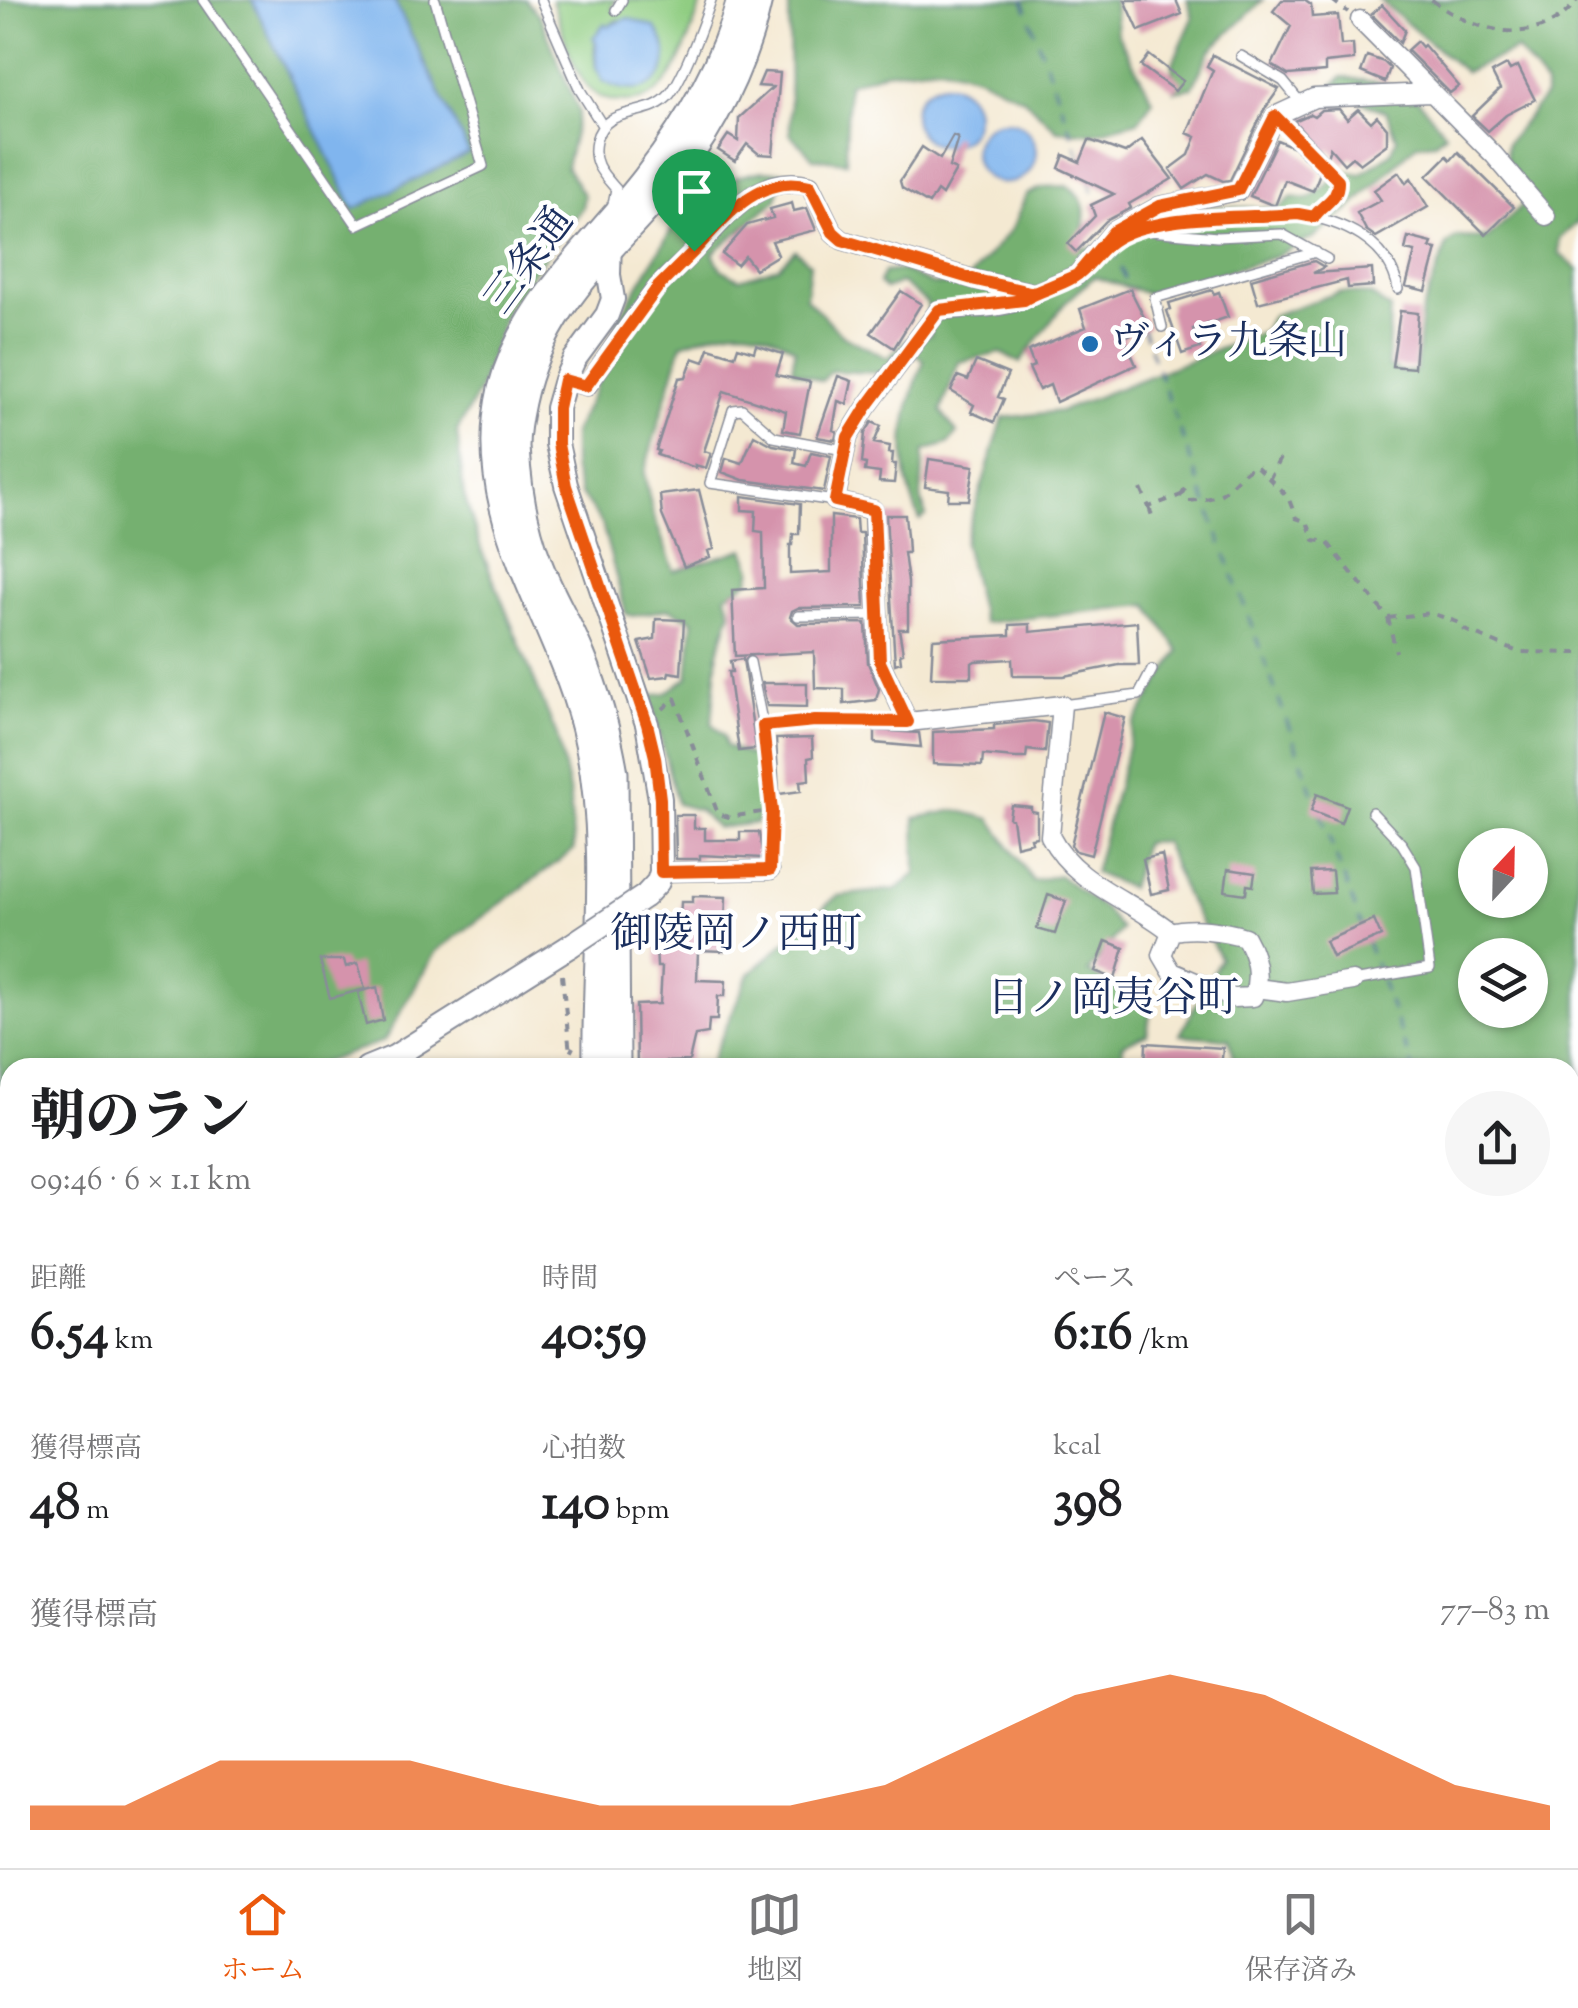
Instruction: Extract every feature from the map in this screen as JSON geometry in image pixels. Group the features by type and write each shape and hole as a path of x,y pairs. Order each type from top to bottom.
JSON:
{"main road":[{"name":"三条通","path":"596,1058 597,798 578,700 513,546 498,489 494,449 502,387 516,348 560,278 643,182 686,121 710,78 740,0"},
{"name":"三条通","path":"617,1058 615,773 608,729 595,689 540,567 526,523 516,442 527,379 545,336 566,298 672,178 706,130 750,34 759,0"}],"street":[{"path":"1360,20 1494,155 1546,216"},
{"path":"1172,932 1080,874 1060,855 1050,836 1062,705 908,722 880,662 874,510 835,501 844,450 866,408 939,310 1024,300 1077,275 1113,232 1160,206 1238,190 1275,116 1301,103 1314,98 1430,93"},
{"path":"564,380 586,386 658,287 726,215 773,185 794,181 810,186 833,232 842,240 1034,293"},
{"path":"389,1058 645,896 658,882 661,872 655,757 566,486 558,444 558,408 564,380 607,315 613,299 611,217"},
{"path":"661,872 770,870"},
{"path":"1180,929 1245,936 1254,953 1253,997 1234,998 1172,972 1162,955 1172,932 1180,929"},
{"path":"1256,988 1287,992 1353,981"}],"lane":[{"path":"203,0 357,226 483,166 435,0"},
{"path":"541,0 580,90 602,125"},
{"path":"611,217 616,189 599,170 594,154 602,125 616,115 644,109 669,96 711,0"},
{"path":"1241,56 1283,81 1301,103"},
{"path":"1275,116 1338,180 1331,203 1314,217"},
{"path":"1100,248 1137,230 1171,223 1298,214 1342,226 1378,248 1396,273 1398,290"},
{"path":"1137,230 1217,237 1282,234 1327,258"},
{"path":"1162,327 1155,298 1316,252"},
{"path":"835,501 710,483 733,410 742,409 774,437 844,450"},
{"path":"798,616 879,615"},
{"path":"750,662 763,726 772,811"},
{"path":"1062,705 1139,695 1152,670"},
{"path":"763,726 815,721 908,722"},
{"path":"1353,981 1430,968 1416,867 1402,844 1372,812"}],"path":[{"path":"1432,0 1452,15 1488,30 1518,32 1558,20 1577,0"},
{"path":"1269,480 1282,454"},
{"path":"1181,495 1188,501 1227,493 1239,475 1254,465 1288,498 1296,518 1308,522 1314,540 1328,542 1388,618 1396,652"},
{"path":"1148,507 1181,495 1188,484"},
{"path":"1141,489 1154,522"},
{"path":"1388,618 1432,613 1518,652 1578,652"},
{"path":"675,698 718,814 729,817 772,811 770,870"},
{"path":"564,950 570,1054 577,1041"}],"green space":[{"path":"0,0 252,0 354,208 469,153 394,0 526,0 540,16 579,112 566,167 584,196 582,208 508,306 479,391 457,431 464,495 481,549 557,736 569,790 574,850 436,951 384,1041 336,1058 0,1058"},
{"path":"552,0 616,0 611,8 618,13 627,0 703,0 684,51 667,82 641,100 623,102 600,97 583,81","holes":["617,20 596,68 598,32 605,23 608,26"]},
{"path":"789,0 1114,0 1117,33 1153,100 1138,121 1094,133 1057,130 1024,99 977,76 940,66 884,72 848,84 846,162 813,158 790,134"},
{"path":"1187,0 1263,0 1210,51 1192,88 1174,91 1172,65 1193,18"},
{"path":"1379,0 1578,0 1578,222 1559,239 1559,253 1578,270 1578,1058 1233,1058 1229,1039 1180,1035 1220,958 1185,894 1164,842 1144,843 1130,888 1094,873 1134,724 1179,651 1148,605 983,623 964,543 1003,418 1061,411 1262,332 1273,315 1340,292 1371,295 1390,309 1388,366 1400,372 1416,371 1422,311 1447,244 1457,237 1488,238 1532,196 1506,159 1507,143 1545,96 1545,85 1517,50 1465,72"},
{"path":"1342,77 1398,86 1420,102 1445,133 1435,142 1417,144 1349,210 1314,237 1275,257 1148,294 1094,277 1064,304 1020,363 1001,353 959,362 941,411 957,433 948,444 924,451 921,497 926,516 920,520 907,480 904,441 910,401 924,361 915,353 890,389 878,373 831,371 822,381 792,370 795,349 753,330 727,330 682,344 644,473 653,514 674,571 744,549 752,569 749,581 726,595 731,612 718,652 712,723 724,736 726,746 758,758 763,800 757,823 717,828 699,810 677,804 650,696 666,693 688,677 693,620 669,609 626,614 602,524 580,493 573,469 573,433 593,393 619,318 673,227 736,177 762,171 782,172 777,199 713,253 721,269 740,279 778,267 795,250 810,263 806,298 842,335 888,358 906,340 931,335 927,303 901,283 885,289 879,283 884,272 901,270 932,284 963,285 1013,227 1026,195 1043,187 1069,186 1082,201 1085,214 1080,248 1121,245 1167,216 1217,207 1280,208 1292,197 1309,199 1346,171 1361,174 1391,153 1397,138 1386,112 1330,88"},
{"path":"956,810 991,819 1033,881 1059,875 1104,909 1121,929 1088,972 1151,1008 1147,1034 1122,1044 1123,1058 712,1058 749,974 837,896 897,889 916,874 915,818"}],"water":[{"path":"252,0 394,0 469,153 354,209"},
{"path":"628,18 655,27 666,57 657,80 634,89 603,81 596,67 593,38 605,23 608,26"},
{"path":"945,84 967,93 976,115 967,137 945,146 923,137 914,115 923,93"},
{"path":"1005,121 1027,130 1036,152 1027,174 1005,183 983,174 974,152 983,130"}],"building":[{"path":"1125,0 1176,0 1182,14 1139,31"},
{"path":"1282,0 1304,0 1311,5 1312,17 1338,15 1341,45 1353,44 1354,60 1325,63 1325,72 1288,75 1272,65 1291,26 1273,11"},
{"path":"1382,5 1405,30 1400,43 1371,14"},
{"path":"1417,41 1459,86 1450,93 1407,50"},
{"path":"1149,55 1183,81 1175,91 1141,66"},
{"path":"1213,55 1279,89 1264,110 1230,180 1208,174 1184,189 1170,169 1189,155 1196,137 1187,133 1213,70 1207,66"},
{"path":"1367,56 1390,68 1385,82 1361,72"},
{"path":"1507,65 1510,70 1518,66 1535,100 1506,115 1488,131 1472,116 1500,89 1492,73"},
{"path":"764,72 780,73 773,155 759,154 747,144 735,161 718,150 728,135 738,141 739,118 773,87 758,86"},
{"path":"1339,109 1347,119 1358,109 1371,122 1377,116 1387,128 1387,144 1360,164 1352,157 1344,164 1330,148 1327,157 1294,121 1321,110"},
{"path":"953,136 958,138 949,167 956,170 942,195 937,191 929,204 902,188 900,181 922,147 940,159"},
{"path":"1089,140 1125,153 1142,140 1172,179 1106,221 1076,252 1068,244 1095,216 1091,205 1114,194 1059,168 1064,155 1080,162"},
{"path":"1277,140 1294,147 1320,173 1313,191 1285,180 1275,206 1250,196"},
{"path":"1458,152 1514,207 1486,235 1427,176 1447,156 1451,160"},
{"path":"1399,172 1406,183 1411,178 1428,207 1376,237 1366,230 1357,213 1381,200 1374,190"},
{"path":"792,203 794,211 807,208 816,230 772,241 778,255 755,269 745,256 737,265 722,254 747,225 773,218 770,209"},
{"path":"1408,237 1432,243 1430,248 1437,249 1426,291 1406,286 1415,252 1405,250"},
{"path":"1314,261 1324,267 1313,273 1372,269 1373,286 1348,288 1347,280 1258,303 1251,279"},
{"path":"1130,289 1149,327 1124,337 1136,365 1056,402 1050,385 1039,390 1029,368 1034,366 1028,351 1086,327 1080,309"},
{"path":"1212,290 1214,294 1219,292 1228,317 1193,329 1200,348 1182,354 1167,311 1171,309 1169,303"},
{"path":"901,291 921,304 894,348 871,333"},
{"path":"1400,311 1418,313 1414,368 1392,366"},
{"path":"756,345 783,354 776,375 810,382 800,433 783,430 786,411 724,391 704,451 711,453 706,468 657,455 679,378 686,377 693,358 704,362 709,348 735,356 738,347 754,352"},
{"path":"976,361 1008,374 998,397 1004,399 994,422 971,412 974,405 951,391 958,376 968,380"},
{"path":"838,376 852,381 847,404 838,401 835,440 817,437"},
{"path":"872,422 881,426 874,443 890,446 889,453 893,453 894,483 879,482 880,473 865,471 866,464 862,463 865,433"},
{"path":"754,435 773,445 796,449 794,463 806,466 811,452 831,456 824,491 743,480 722,472 726,458 742,463"},
{"path":"929,459 974,466 969,500 948,500 949,490 925,487"},
{"path":"699,490 714,549 708,551 710,557 684,567 662,515 660,495"},
{"path":"742,496 800,504 799,534 793,534 790,545 790,574 831,572 831,516 856,519 857,533 862,533 865,607 798,608 790,617 798,624 866,623 868,663 879,689 876,700 844,704 844,689 815,688 814,652 735,656 732,590 764,588 763,532 755,531 756,511 742,510"},
{"path":"886,515 905,515 907,536 908,553 904,553 908,629 899,629 903,653 901,662 895,664"},
{"path":"656,619 684,620 681,674 669,672 668,676 651,678 639,642 655,639"},
{"path":"1137,622 1139,665 1064,676 1013,676 1012,659 975,661 972,677 931,677 933,639 1010,635 1010,625 1030,624 1030,632"},
{"path":"743,659 756,749 739,751 728,672 732,672 730,661"},
{"path":"762,683 807,683 807,707 767,706"},
{"path":"1104,712 1125,718 1091,855 1076,851 1071,845"},
{"path":"1048,723 1045,752 1027,750 1026,758 983,755 982,766 933,764 933,732 994,729 994,725"},
{"path":"875,730 919,733 921,747 875,743"},
{"path":"812,738 809,780 800,781 801,791 779,794 776,739"},
{"path":"1317,794 1347,806 1341,823 1311,811"},
{"path":"1011,805 1031,807 1031,811 1037,812 1037,837 1031,838 1032,842 1016,846 1009,818"},
{"path":"675,815 694,815 694,828 705,828 705,840 740,840 740,832 759,832 763,858 700,855 700,859 676,859"},
{"path":"1162,855 1169,890 1151,894 1143,859"},
{"path":"1228,869 1255,873 1253,886 1247,885 1246,894 1225,891"},
{"path":"1332,871 1334,893 1313,894 1311,872"},
{"path":"1048,895 1066,901 1055,934 1037,929"},
{"path":"693,896 726,897 724,951 698,950 697,980 726,981 725,996 718,996 717,1020 709,1020 708,1033 695,1035 690,1058 637,1058 636,1005 660,1004 662,967 657,967 655,926 680,927 681,902 693,902"},
{"path":"1374,920 1381,936 1332,957 1325,941"},
{"path":"1106,941 1124,948 1115,979 1095,971"},
{"path":"320,960 344,960 346,967 358,963 365,989 330,998"},
{"path":"377,987 383,1020 366,1025 358,992"},
{"path":"1146,1043 1223,1048 1222,1058 1145,1058"}],"ferry route":[{"path":"1023,0 1081,160"},
{"path":"1089,181 1097,202"},
{"path":"1113,247 1129,291"},
{"path":"1142,327 1315,798"},
{"path":"1321,815 1361,925"},
{"path":"1367,942 1378,972"},
{"path":"1381,980 1409,1058"}],"place":[{"name":"ヴィラ九条山","path":"1090,344"}],"district":[{"name":"御陵岡ノ西町","path":"736,937"},
{"name":"日ノ岡夷谷町","path":"1113,1001"}],"route":[{"path":"694,251 658,287 586,386 564,380 558,408 558,444 566,486 655,757 661,872 770,870 772,811 763,726 815,721 908,722 880,662 874,510 835,501 848,437 939,310 1024,300 1034,293 1077,275 1100,248 1128,232 1171,223 1298,214 1314,217 1331,203 1338,180 1275,116 1238,190 1160,206 1113,232 1077,275 1048,290 1034,293 842,240 833,232 810,186 794,181 773,185 744,200 694,251"}]}
